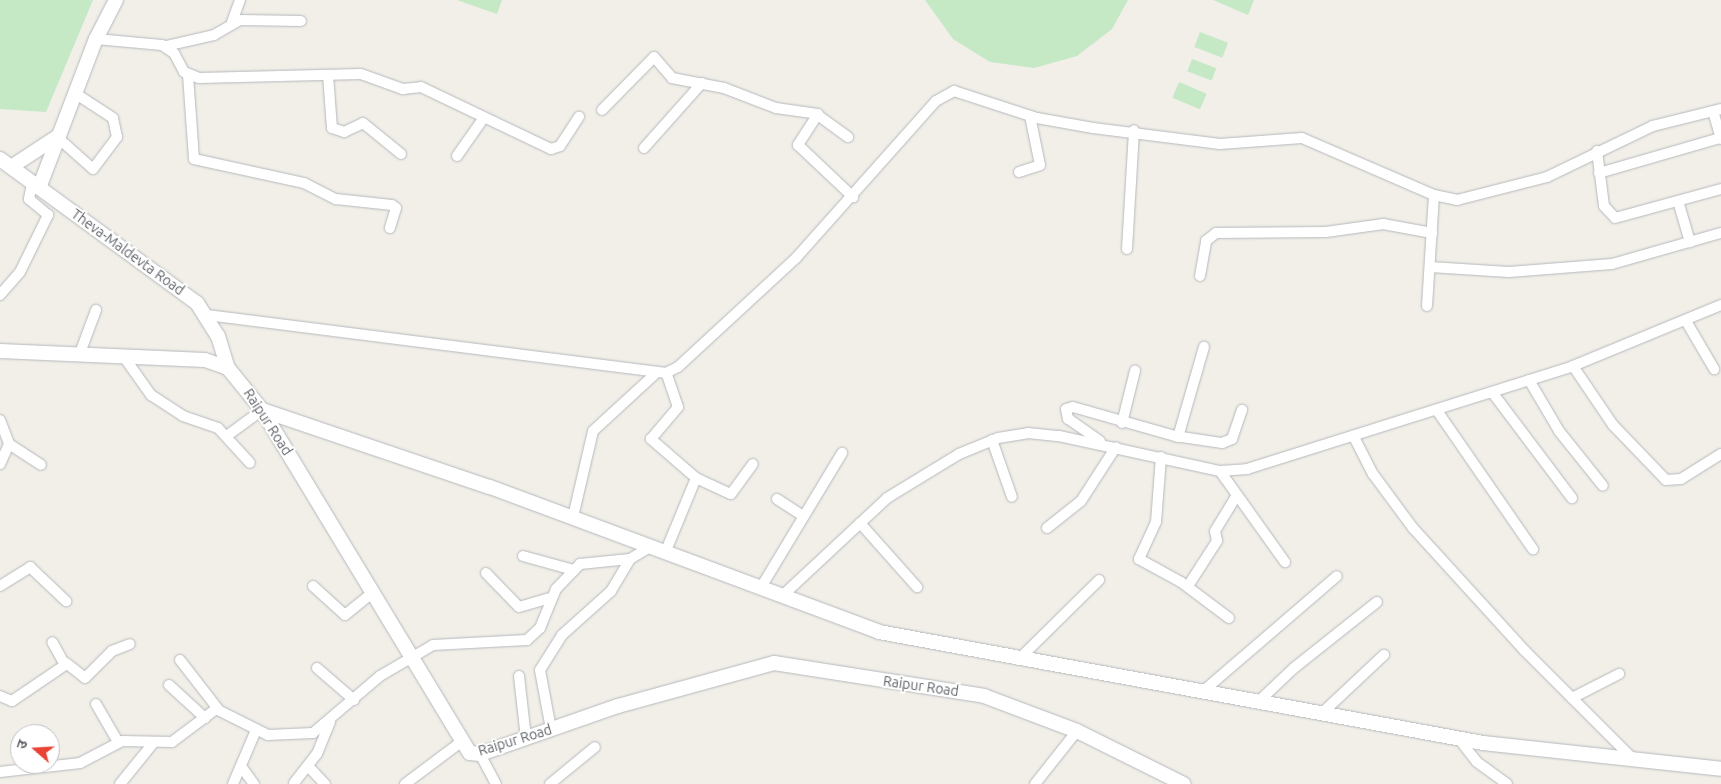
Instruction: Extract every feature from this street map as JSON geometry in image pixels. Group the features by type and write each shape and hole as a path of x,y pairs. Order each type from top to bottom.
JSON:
{"street":[{"path":"0,295 20,272 48,215 29,199 76,94 96,38 116,0"},
{"path":"96,38 166,46 214,35 232,22 240,0"},
{"path":"232,22 301,21"},
{"path":"166,46 188,74 194,159 304,183 336,199 392,205 396,208 390,228"},
{"path":"602,110 650,57 656,58 672,78 702,82 776,108 819,116 848,137"},
{"path":"188,74 366,75 403,89 424,88 483,118 552,149 560,146 579,117"},
{"path":"328,75 332,128 344,132 363,123 401,154"},
{"path":"644,148 702,82"},
{"path":"207,315 654,375 666,373 678,367 796,258 945,94 959,92 1030,116 1093,128 1134,130 1220,144 1302,138 1434,195 1467,199 1547,177 1596,151 1653,126 1717,110 1721,138 1599,173"},
{"path":"57,137 93,169 117,137 118,126 113,118 76,94"},
{"path":"819,116 798,145 853,197"},
{"path":"1019,172 1040,165 1030,116"},
{"path":"457,156 483,118"},
{"path":"1127,249 1134,130"},
{"path":"5,163 57,137"},
{"path":"1596,151 1604,206 1615,218 1721,189"},
{"name":"Theva-Maldevta Road","path":"5,163 174,282 207,315 228,368"},
{"path":"1428,306 1434,195"},
{"path":"1678,201 1690,242"},
{"path":"1200,276 1206,241 1216,233 1326,232 1383,224 1432,232"},
{"path":"1430,267 1509,272 1603,265 1639,260 1721,233"},
{"path":"781,597 860,523 906,486 992,440 1028,433 1105,444 1220,470 1247,469 1355,439 1573,366 1721,305"},
{"path":"80,352 96,310"},
{"path":"1686,321 1714,369"},
{"path":"1178,437 1204,347"},
{"path":"1,349 205,360 228,368"},
{"path":"124,357 151,395 228,435 250,463"},
{"path":"1573,366 1612,426 1666,480 1681,479 1721,454"},
{"name":"Raipur Road","path":"228,368 262,410 470,753 480,754 675,688 774,663 984,696 1077,731 1168,781 1184,784"},
{"path":"1122,422 1136,371"},
{"path":"666,373 678,407 651,439 696,478 731,494 753,464"},
{"path":"573,517 593,431 654,375"},
{"path":"1529,380 1559,431 1603,486"},
{"path":"1492,392 1572,498"},
{"path":"1105,444 1068,419 1066,409 1073,407 1178,437 1230,441 1242,410"},
{"path":"228,435 262,410 573,517 781,597 879,632 1257,704 1483,743 1631,757 1721,770"},
{"path":"1438,412 1533,548"},
{"path":"0,420 9,444 42,465"},
{"path":"1355,439 1373,474 1413,528 1572,698 1631,757"},
{"path":"992,440 1012,497"},
{"path":"0,464 9,444"},
{"path":"1047,528 1081,501 1116,447"},
{"path":"760,589 802,515 842,453"},
{"path":"1161,457 1156,522 1138,557 1188,586 1229,618"},
{"path":"1220,470 1284,562"},
{"path":"665,553 696,478"},
{"path":"1188,586 1217,542 1215,532 1238,495"},
{"path":"777,499 802,515"},
{"path":"860,523 917,587"},
{"path":"551,729 540,670 562,636 611,591 630,559 650,547"},
{"path":"523,556 574,570"},
{"path":"180,660 218,709 256,730 272,736 303,736 330,722 354,700 411,657 446,642 511,644 527,640 540,628 550,598 574,570 588,560 630,559"},
{"path":"0,586 30,567 66,600"},
{"path":"486,573 519,607 550,598"},
{"path":"1201,693 1337,576"},
{"path":"1018,660 1099,580"},
{"path":"313,586 345,615 372,592"},
{"path":"1257,704 1294,668 1377,602"},
{"path":"52,642 66,663 84,678 112,651 130,644"},
{"path":"1320,715 1384,655"},
{"path":"0,696 6,701 16,700 66,663"},
{"path":"317,668 354,700"},
{"path":"1572,698 1619,674"},
{"path":"519,676 526,738"},
{"path":"169,685 205,718"},
{"path":"96,704 118,742"},
{"path":"0,772 80,763 118,742 178,740 218,709"},
{"path":"294,783 308,766 330,722"},
{"path":"233,784 243,770 256,730"},
{"path":"1035,784 1077,731"},
{"path":"1459,739 1477,762 1507,784"},
{"path":"120,784 154,742"},
{"path":"405,784 462,742"},
{"path":"1483,743 1502,751 1721,777"},
{"path":"550,784 595,747"},
{"path":"480,754 496,784"},
{"path":"308,766 325,784"},
{"path":"243,770 254,784"}],"green space":[{"path":"0,0 93,0 46,112 0,109"},
{"path":"457,0 502,0 497,14"},
{"path":"925,0 1128,0 1112,29 1077,56 1034,68 990,62 953,39"},
{"path":"1213,0 1254,0 1248,15"},
{"path":"1200,32 1228,43 1222,58 1194,47"},
{"path":"1192,59 1216,68 1212,80 1187,71"},
{"path":"1179,82 1207,94 1200,109 1172,98"}]}
